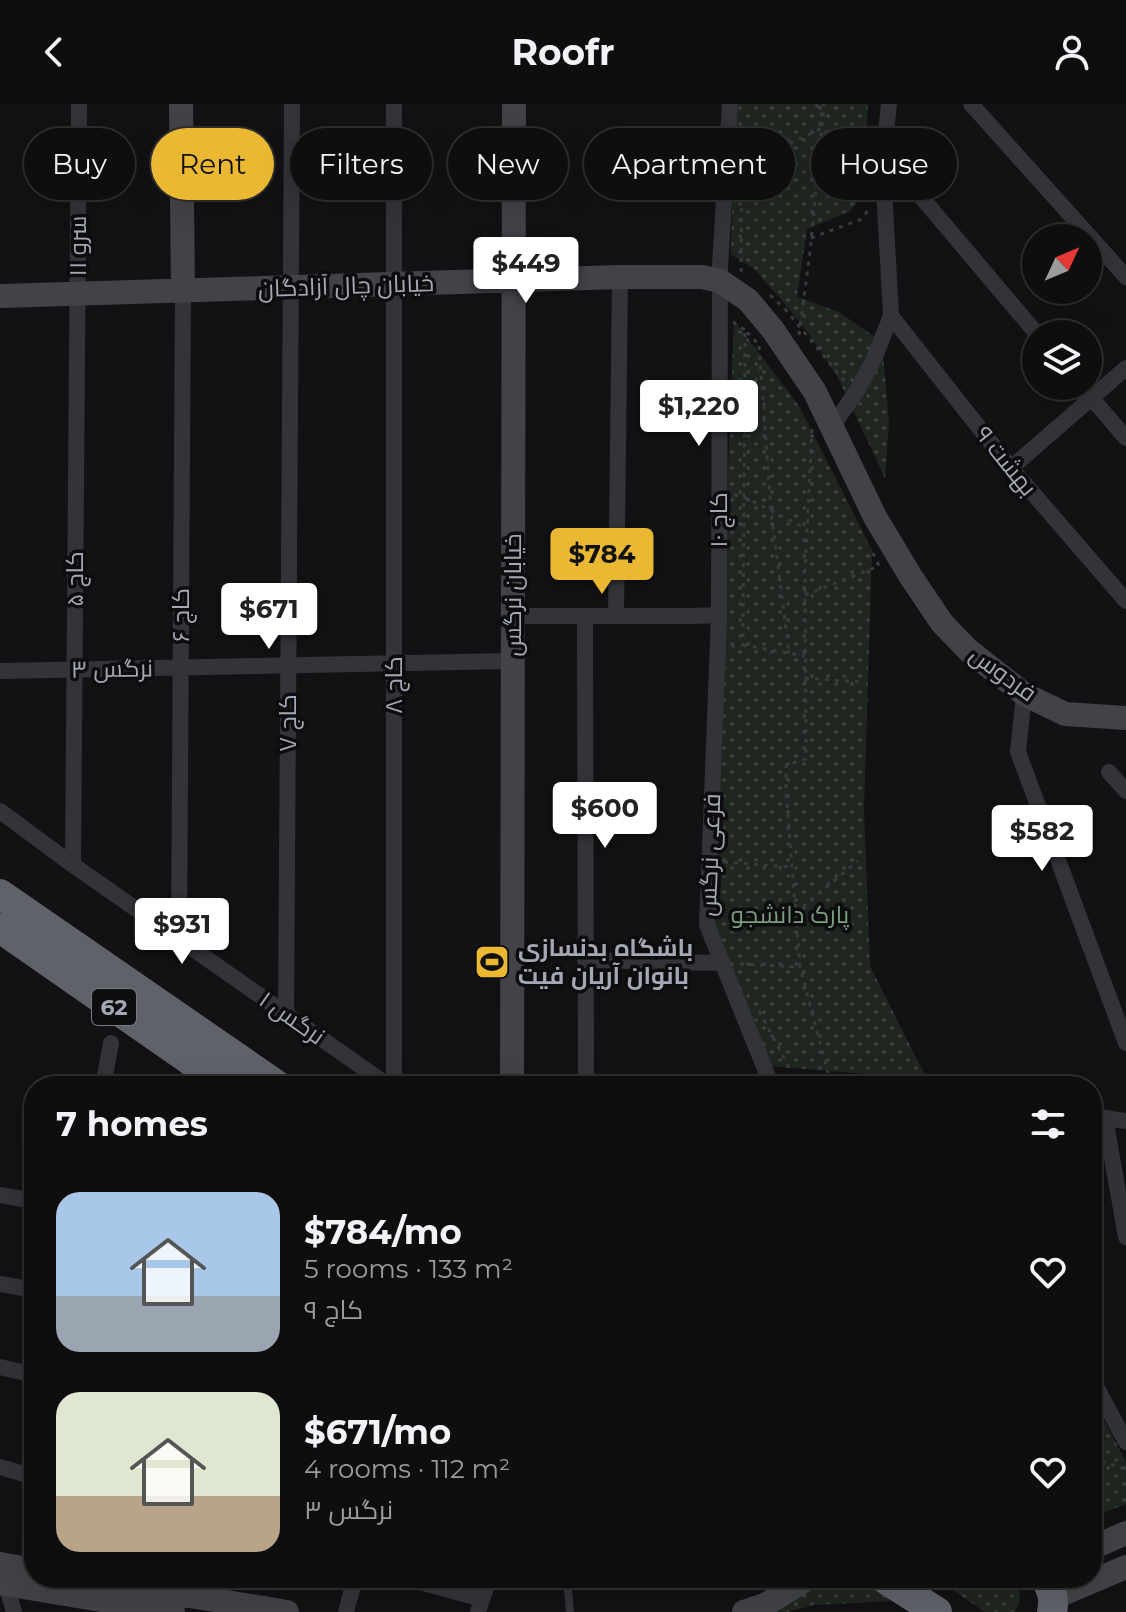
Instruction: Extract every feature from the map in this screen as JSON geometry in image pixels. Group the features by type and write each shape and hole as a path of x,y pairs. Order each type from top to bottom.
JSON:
{"highway":[{"name":"62","path":"0,894 264,1076"},
{"name":"62","path":"0,928 190,1074"},
{"path":"900,1588 937,1612"}],"street":[{"name":"سرو ۱۱","path":"77,293 79,104"},
{"path":"181,104 183,290"},
{"name":"کاج ۷","path":"286,1015 292,104"},
{"name":"کاج ۸","path":"391,1076 394,104"},
{"name":"خیابان نرگس","path":"512,1076 514,104"},
{"name":"کاج ۱۰","path":"719,615 720,281 730,104"},
{"path":"887,128 889,104"},
{"path":"971,104 1126,277"},
{"path":"825,430 858,389 891,316 885,200"},
{"path":"924,200 1025,320"},
{"name":"خیابان چال آزادگان","path":"0,296 620,277 702,277 720,281"},
{"path":"616,616 620,277"},
{"path":"720,281 748,300 773,330 815,392 825,430"},
{"name":"کاج ۶","path":"179,939 183,290"},
{"name":"کاج ۵","path":"73,865 77,293"},
{"name":"بهشت ۹","path":"891,316 1011,468 1126,601"},
{"path":"1102,382 1126,368"},
{"path":"1011,468 1078,400"},
{"path":"1093,400 1126,438"},
{"name":"فردوس","path":"825,430 911,577 942,623 968,650 1024,694 1065,714 1126,718"},
{"path":"513,616 719,615"},
{"name":"فرعی نرگس","path":"719,615 707,925 768,1076"},
{"path":"585,616 586,1076"},
{"name":"نرگس ۳","path":"0,671 512,661"},
{"path":"1024,694 1018,752 1126,1043"},
{"path":"1109,772 1126,791"},
{"name":"نرگس ۱","path":"0,811 376,1076"},
{"path":"585,960 723,963"},
{"path":"105,1076 111,1043"},
{"path":"1102,1117 1126,1121"},
{"path":"1102,1130 1126,1237"},
{"path":"0,1195 24,1199"},
{"path":"0,1284 24,1288"},
{"path":"0,1367 24,1373"},
{"path":"1102,1398 1126,1442"},
{"path":"0,1467 24,1474"},
{"path":"1102,1544 1126,1533"},
{"path":"1102,1578 1126,1567"},
{"path":"2,1577 24,1572"},
{"path":"2,1577 24,1579"},
{"path":"2,1577 14,1612"},
{"path":"96,1588 131,1595 287,1612"},
{"path":"346,1612 352,1588"},
{"path":"432,1588 480,1606"},
{"path":"744,1612 765,1605 788,1588"},
{"path":"1054,1600 1080,1588"},
{"path":"131,1595 173,1612"}],"lane":[{"path":"568,1588 570,1612"}],"path":[{"path":"816,104 823,117"},
{"path":"822,128 824,104"},
{"path":"752,280 741,270 742,161 811,134"},
{"path":"793,360 800,327 815,200"},
{"path":"811,238 862,219 875,200"},
{"path":"763,290 785,309 846,383"},
{"path":"743,645 745,330 766,353"},
{"path":"758,345 771,511 789,653"},
{"path":"825,430 812,419 805,595 806,759 786,765 800,967 831,1076"},
{"path":"719,490 744,497 807,529"},
{"path":"805,595 879,566 867,540"},
{"path":"727,647 743,645 805,656"},
{"path":"805,678 861,682"},
{"path":"795,913 858,861"},
{"path":"709,862 792,867"},
{"path":"723,963 800,967"},
{"path":"756,1005 793,1075"},
{"path":"1102,1461 1126,1469"}],"green space":[{"path":"734,104 868,104 866,128 811,128 811,200 859,200 849,212 807,229 797,297 839,312 882,342 889,423 885,478 837,376 809,334 754,269 731,254 732,200 795,200 795,128 734,128"},
{"name":"پارک دانشجو","path":"734,320 799,406 872,550 864,810 870,966 925,1076 768,1066 710,926"},
{"path":"1102,1416 1126,1462 1126,1504 1102,1513"},
{"path":"791,1588 872,1588 892,1601 814,1605 788,1612 747,1612"},
{"path":"950,1588 1017,1588 1020,1594 1015,1612 985,1612"}],"place":[{"name":"باشگاه بدنسازی بانوان آریان فیت","path":"492,962"}]}
